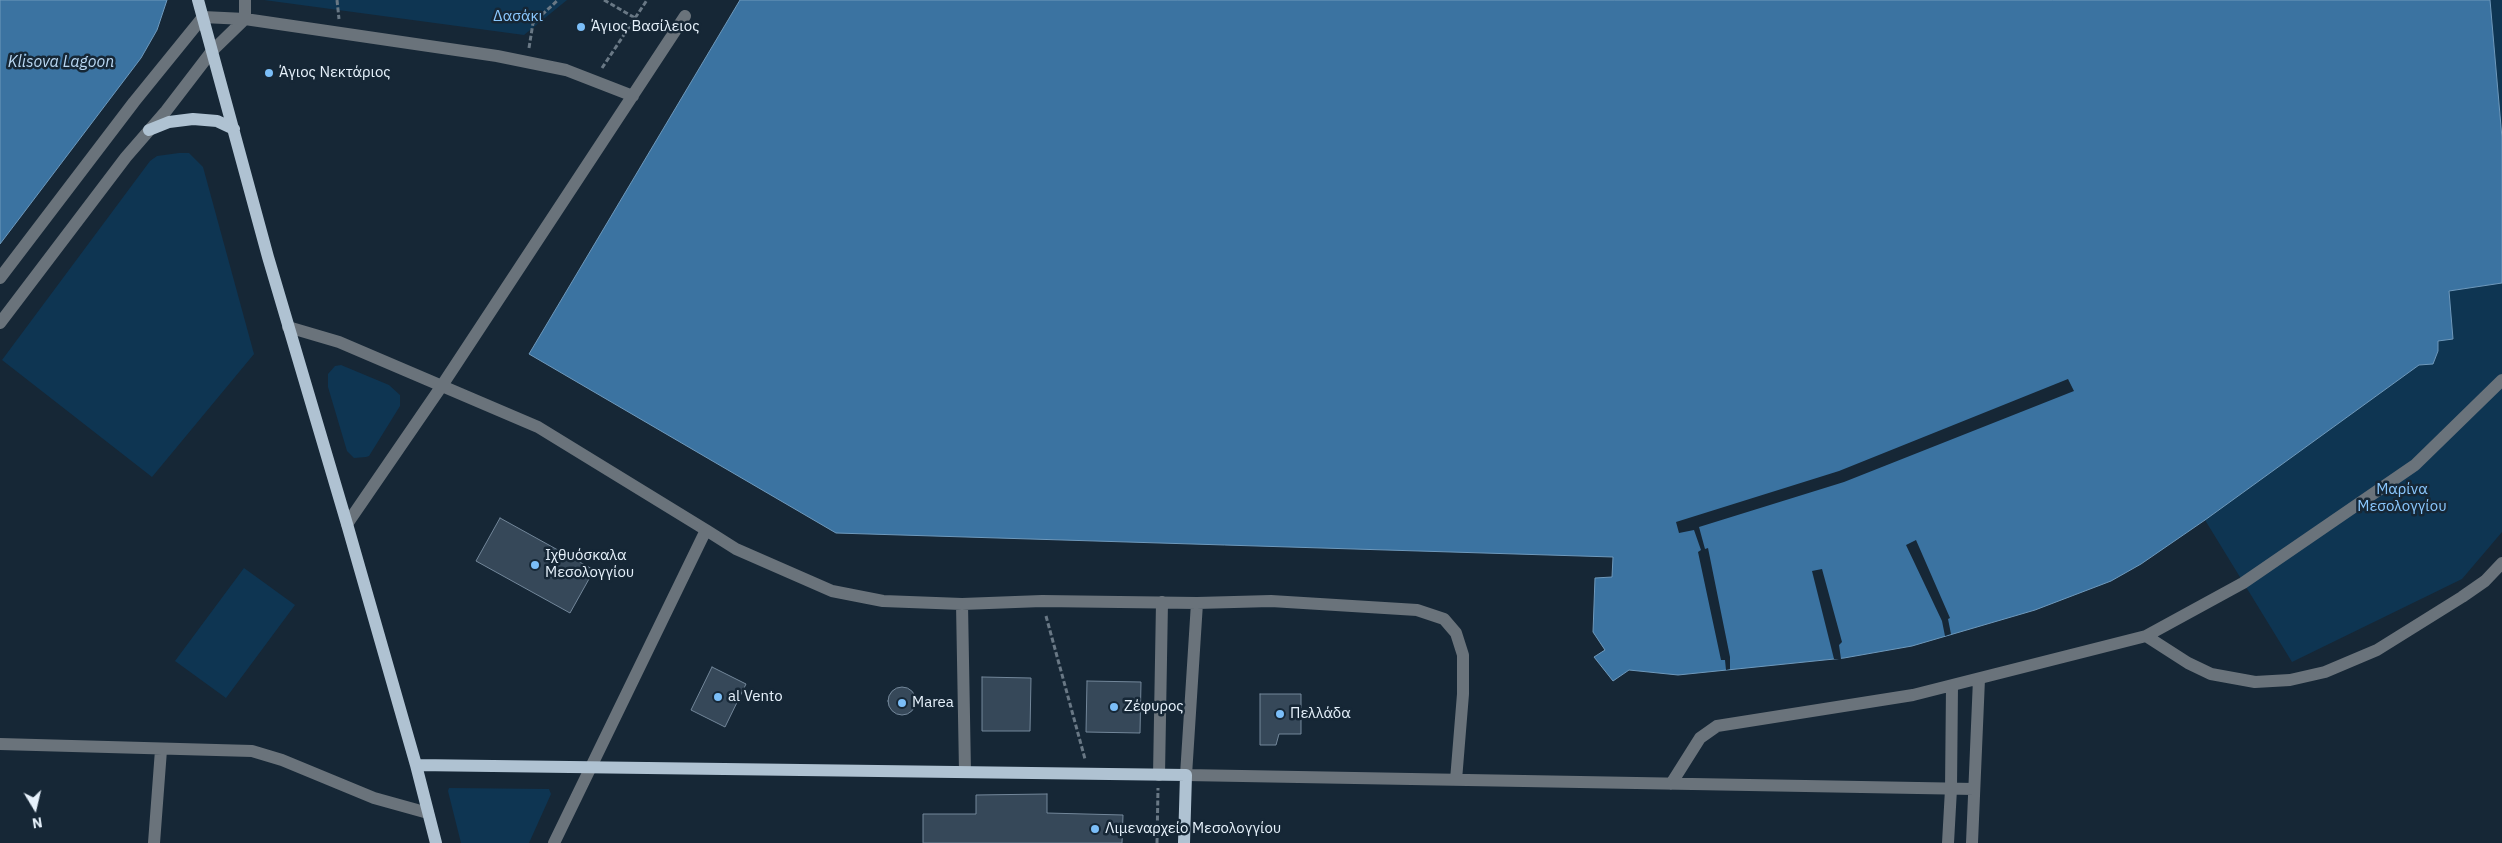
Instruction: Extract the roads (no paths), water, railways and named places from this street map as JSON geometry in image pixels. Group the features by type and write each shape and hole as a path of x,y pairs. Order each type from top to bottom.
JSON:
{"main road":[{"path":"198,0 288,327 347,524 416,765 436,843"},
{"path":"149,130 169,122 194,120 217,121 234,129"},
{"path":"416,765 1186,775 1184,843"}],"street":[{"path":"0,323 126,157 212,51 245,20 245,0"},
{"path":"347,524 441,387 685,16"},
{"path":"0,278 134,102 203,17 245,20 527,61 595,79 633,96"},
{"path":"288,327 339,342 538,427 736,549 832,591 883,601 962,604 1042,601 1197,603 1271,601 1417,610 1444,619 1456,633 1463,655 1463,694 1456,780"},
{"path":"1671,784 1700,738 1717,726 1913,695 2146,636 2243,583 2415,465 2502,380"},
{"path":"554,843 706,530"},
{"path":"2146,636 2188,663 2211,674 2255,682 2290,680 2325,672 2377,650 2485,581 2502,563"},
{"path":"1158,775 1162,602"},
{"path":"1197,603 1186,775 1974,788"},
{"path":"962,604 964,772"},
{"path":"1972,843 1980,679"},
{"path":"1948,843 1951,789 1952,686"},
{"path":"0,744 161,750 211,748 252,751 282,760 374,798 428,813"},
{"path":"154,843 161,750"}],"water":[{"name":"Klisova Lagoon","path":"0,0 167,0 157,30 141,58 0,244"},
{"path":"740,0 2490,0 2502,138 2502,283 2449,291 2453,339 2438,341 2438,351 2433,364 2419,365 2205,520 2141,564 2111,581 2035,610 1912,646 1844,658 1678,675 1629,670 1613,681 1594,657 1605,650 1593,632 1595,578 1612,577 1613,557 836,533 529,354"}],"place":[{"name":"Άγιος Βασίλειος","path":"581,27"},
{"name":"Άγιος Νεκτάριος","path":"269,73"},
{"name":"Ιχθυόσκαλα Μεσολογγίου","path":"535,565"},
{"name":"al Vento","path":"718,697"},
{"name":"Marea","path":"902,703"},
{"name":"Ζέφυρος","path":"1114,707"},
{"name":"Πελλάδα","path":"1280,714"},
{"name":"Λιμεναρχείο Μεσολογγίου","path":"1095,829"}],"park label":[{"name":"Δασάκι","path":"518,17"},
{"name":"Μαρίνα Μεσολογγίου","path":"2402,498"}]}
